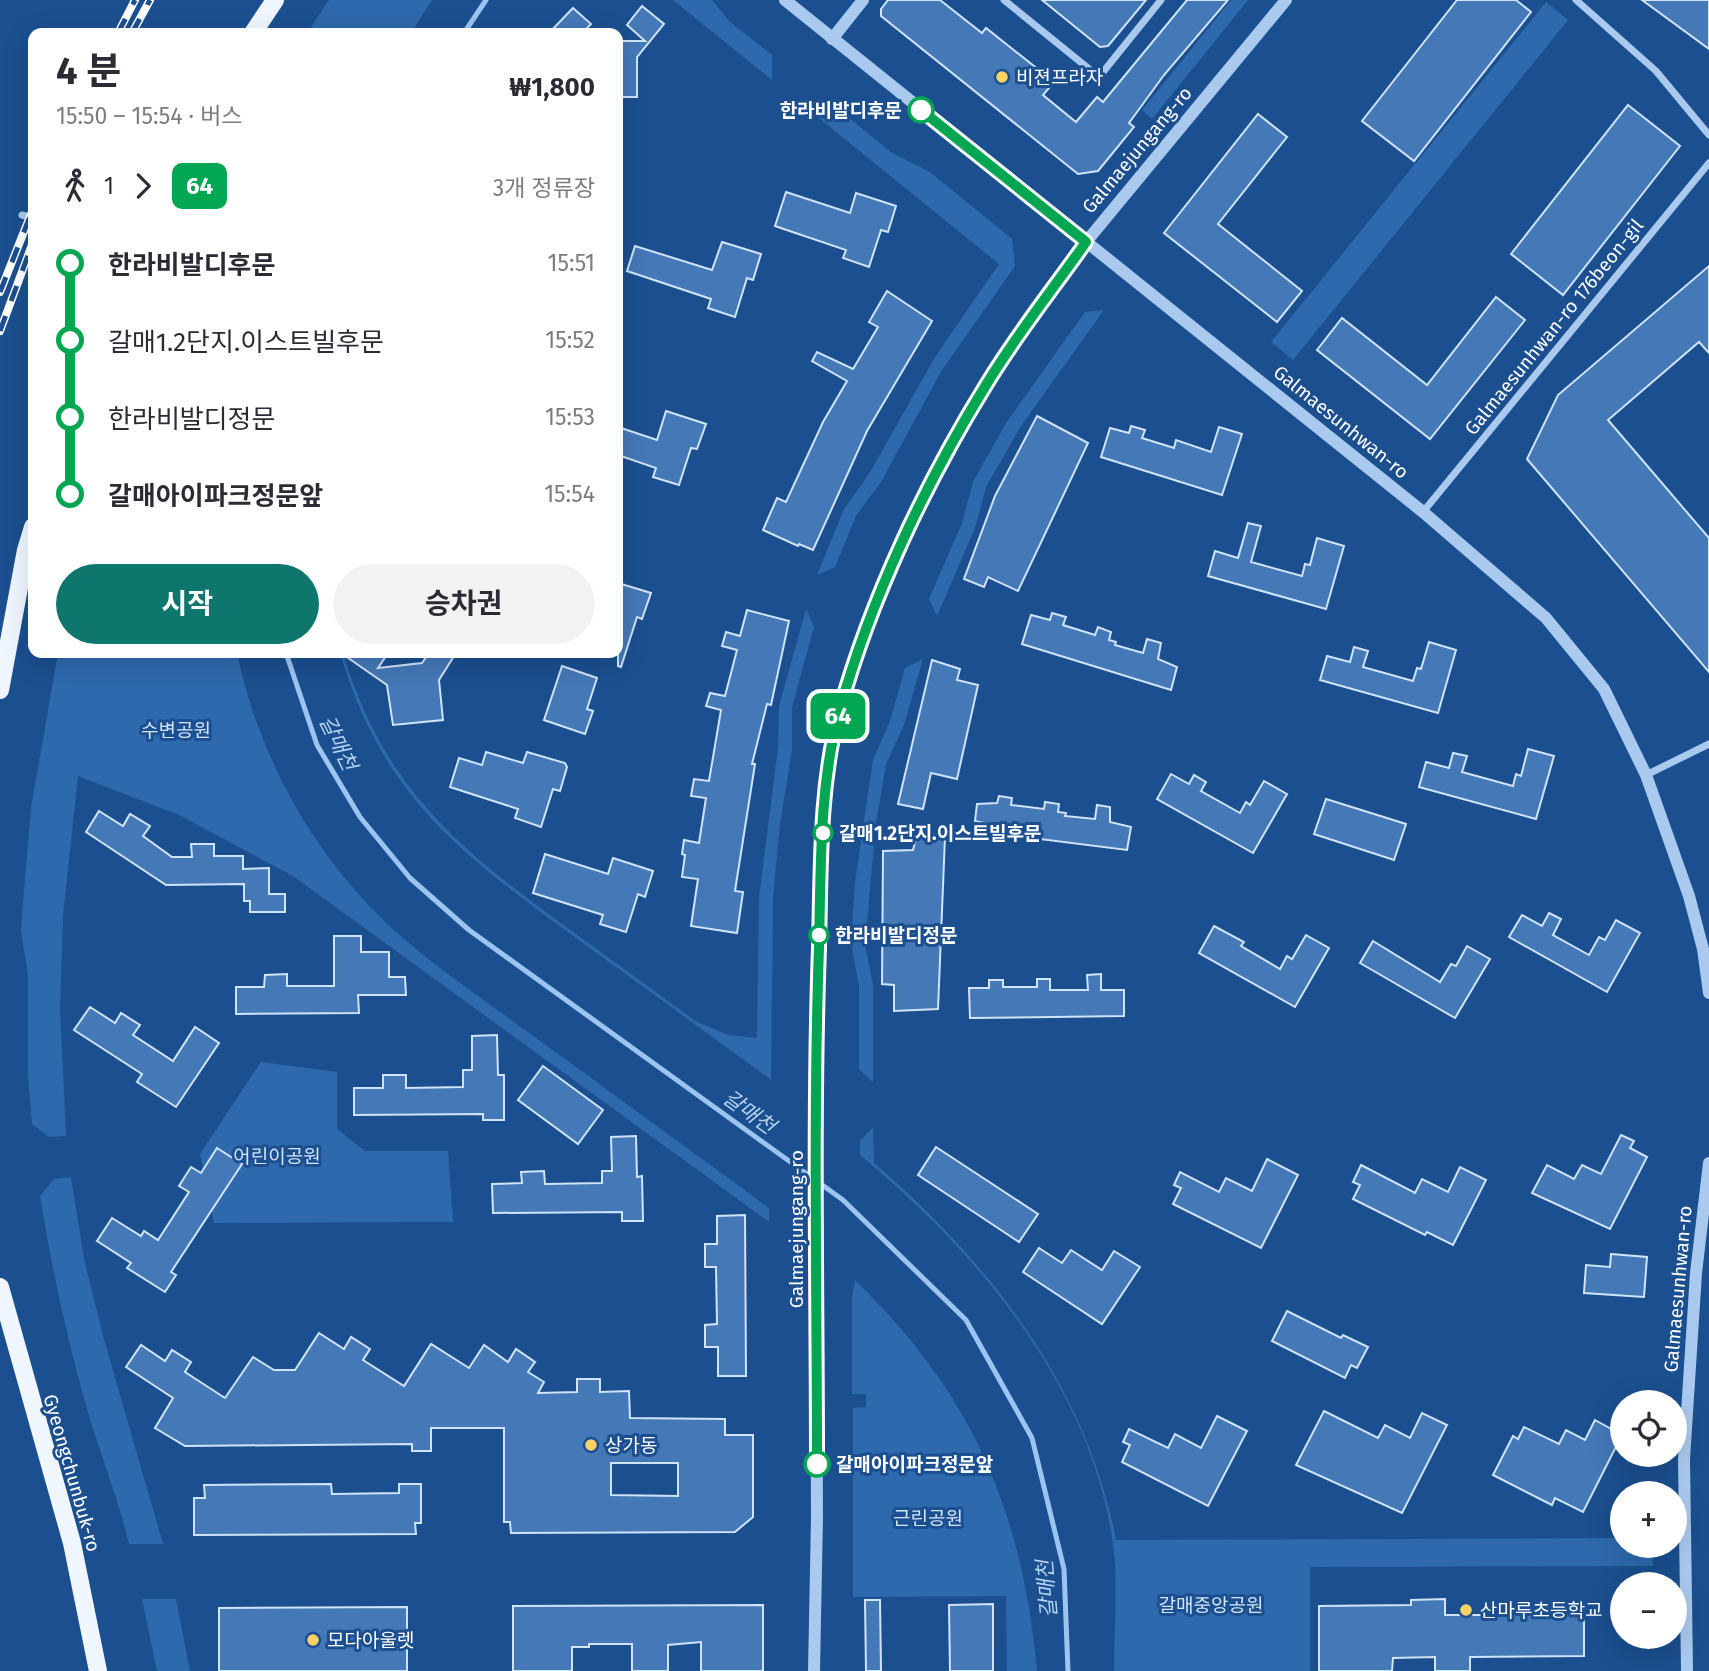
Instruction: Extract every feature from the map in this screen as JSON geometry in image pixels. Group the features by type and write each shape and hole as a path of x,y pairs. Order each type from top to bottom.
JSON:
{"main road":[{"path":"257,28 275,0"},
{"path":"0,690 28,543"},
{"name":"Gyeongchunbuk-ro","path":"0,1287 72,1544 98,1671"}],"street":[{"name":"Galmaesunhwan-ro","path":"785,0 1423,512 1546,618 1604,689 1646,775 1689,897 1703,949 1709,993"},
{"path":"832,39 863,0"},
{"path":"1004,0 1100,77 1161,0"},
{"name":"Galmaejungang-ro","path":"814,1671 814,1065 828,772 839,712 855,657 914,518 986,384 1086,242 1286,0"},
{"path":"1576,0 1656,71 1709,135"},
{"name":"Galmaesunhwan-ro 176beon-gil","path":"1423,512 1709,163"},
{"path":"22,215 28,217"},
{"path":"1646,775 1709,744"},
{"name":"Galmaesunhwan-ro","path":"1687,1671 1684,1459 1696,1273 1709,1163"}],"green space":[{"path":"329,0 432,0 414,28 310,28"},
{"path":"673,0 712,0 729,21 772,55 772,80"},
{"path":"1231,0 1248,0 1152,119 1142,110"},
{"path":"1546,2 1568,20 1293,360 1271,342"},
{"path":"828,101 892,153 930,172 1012,239 1015,266 942,370 881,482 856,516 835,567 817,575 844,509 869,474 935,357 999,264 804,106"},
{"path":"1104,310 1021,426 986,487 975,528 937,616 929,599 962,523 973,482 1006,423 1085,312"},
{"path":"806,609 814,627 792,707 792,750 780,824 773,898 771,1080 544,915 468,854 435,823 406,788 380,749 358,705 342,658 345,658 359,699 379,740 401,776 456,839 523,895 695,1021 728,1035 757,1038 759,898 778,748 779,706"},
{"name":"수변공원","path":"57,658 238,658 262,736 299,813 322,849 378,915 443,970 769,1208 769,1222 293,876 179,815 78,776 63,916 60,1009 66,1136 49,1137 32,1124 28,1075 28,974 21,932 31,808"},
{"path":"923,659 904,725 886,764 876,823 865,944 873,985 873,1082 859,1069 859,986 851,944 855,882 873,760 890,721 905,668"},
{"name":"어린이공원","path":"261,1062 337,1072 337,1129 365,1151 448,1151 453,1222 214,1223 200,1154"},
{"name":"갈매중앙공원","path":"873,1127 874,1163 957,1242 1028,1331 1057,1379 1082,1430 1102,1484 1116,1540 1610,1538 1610,1558 1653,1558 1653,1566 1310,1567 1310,1671 1114,1671 1116,1588 1112,1538 1099,1481 1079,1427 1053,1374 1021,1325 985,1278 945,1234 860,1155 860,1141"},
{"path":"71,1177 84,1259 104,1339 163,1544 129,1544 74,1362 40,1196 54,1179"},
{"name":"근린공원","path":"855,1280 896,1323 931,1366 960,1411 984,1458 1004,1506 1019,1558 1030,1612 1037,1671 1007,1671 1006,1596 853,1597 853,1408 866,1407 866,1394 852,1394 852,1298"},
{"path":"142,1599 176,1599 190,1671 157,1671"}],"building":[{"path":"888,0 940,0 982,33 986,28 1054,82 1043,95 1076,122 1097,97 1103,102 1187,0 1228,0 1164,75 1129,123 1134,127 1098,171 1078,174 881,16 881,9"},
{"path":"1042,0 1146,0 1108,46 1100,47"},
{"path":"1457,0 1516,0 1531,12 1414,161 1362,121"},
{"path":"1642,0 1709,0 1709,49"},
{"path":"642,6 664,24 637,57 637,97 623,97 623,41 645,41 627,25"},
{"path":"573,8 591,24 587,28 554,28"},
{"path":"1628,105 1680,146 1563,295 1511,254"},
{"path":"1258,114 1287,137 1218,224 1302,291 1277,322 1164,233"},
{"path":"786,192 850,213 856,193 896,206 888,232 881,230 869,267 843,258 846,250 775,226"},
{"path":"722,242 761,254 753,280 747,278 735,317 708,308 711,299 627,271 635,246 712,270"},
{"path":"1709,266 1709,353 1699,342 1608,420 1709,538 1709,672 1527,459 1558,395"},
{"path":"887,291 932,321 867,431 813,550 799,544 798,546 763,530 777,498 786,502 823,422 847,381 812,361 817,352 853,369 878,327 869,322"},
{"path":"1496,297 1525,320 1430,439 1317,350 1342,318 1427,385"},
{"path":"666,411 706,424 697,449 691,448 679,485 653,477 656,468 623,457 623,429 657,440"},
{"path":"1037,416 1088,443 1018,591 988,577 984,587 964,579 995,496"},
{"path":"1131,426 1145,430 1142,438 1174,448 1176,440 1211,452 1219,427 1242,434 1222,495 1101,457 1110,428 1129,433"},
{"path":"1248,523 1261,526 1251,562 1302,576 1305,564 1310,565 1317,538 1344,546 1326,609 1208,576 1215,551 1238,558"},
{"path":"623,585 651,593 642,619 637,617 621,667 618,666 618,658 623,658"},
{"path":"747,610 789,621 771,705 767,704 752,764 755,764 735,891 743,892 737,933 691,926 698,879 682,877 685,855 682,854 684,840 699,843 706,798 691,796 694,779 709,781 721,710 706,706 710,693 725,696 737,650 722,646 726,632 740,636"},
{"path":"1052,613 1066,617 1063,625 1095,635 1098,627 1111,632 1109,640 1116,642 1115,645 1143,653 1147,639 1161,643 1158,659 1177,667 1171,690 1022,644 1031,615 1050,620"},
{"path":"1429,642 1456,650 1438,713 1320,680 1327,656 1350,662 1354,647 1368,651 1363,667 1413,681 1417,668 1421,669"},
{"path":"348,658 385,658 378,668 422,663 426,658 453,658 439,680 443,720 393,725 387,685"},
{"path":"932,660 960,669 957,680 978,685 957,779 931,773 923,809 898,804"},
{"path":"562,666 597,678 587,709 593,711 585,734 544,720"},
{"path":"1528,749 1554,756 1536,819 1419,787 1426,762 1449,768 1453,753 1467,756 1462,772 1513,786 1516,774 1521,776"},
{"path":"486,752 523,763 527,752 565,763 567,767 560,791 553,789 541,827 515,818 518,809 450,787 459,758 482,765"},
{"path":"1171,774 1189,784 1194,775 1206,782 1201,791 1240,813 1246,802 1250,805 1264,781 1287,794 1253,853 1157,799"},
{"path":"999,796 1012,798 1011,805 1044,809 1045,802 1059,804 1058,812 1066,813 1065,816 1095,819 1097,805 1110,807 1110,822 1131,827 1127,850 1000,834 1001,827 975,821 977,804 997,803"},
{"path":"1326,799 1406,824 1394,860 1314,834"},
{"path":"99,811 123,826 130,814 150,826 143,836 172,857 192,857 191,844 214,844 214,856 243,856 243,869 269,868 269,894 285,894 285,912 250,912 250,901 244,901 244,884 166,885 86,832"},
{"path":"917,834 945,837 938,1009 894,1011 894,985 882,984 883,851 913,850"},
{"path":"545,854 608,874 613,858 653,871 645,897 638,894 626,932 600,924 603,915 533,893"},
{"path":"1549,913 1561,919 1553,935 1589,955 1599,937 1605,940 1616,920 1640,933 1607,992 1509,937 1522,915 1542,926"},
{"path":"1214,926 1244,942 1241,946 1280,969 1287,956 1292,959 1306,935 1329,948 1295,1007 1199,953"},
{"path":"334,936 361,936 361,952 389,952 389,977 405,977 406,995 358,995 359,1013 236,1014 236,987 264,987 265,975 287,974 287,986 334,986"},
{"path":"1373,941 1440,982 1451,964 1456,966 1467,946 1490,959 1455,1018 1360,963"},
{"path":"1101,974 1101,990 1124,990 1124,1016 970,1018 969,988 989,988 989,980 1003,980 1003,987 1037,987 1037,979 1050,979 1050,990 1088,990 1087,975"},
{"path":"90,1007 115,1023 121,1013 140,1025 133,1035 173,1061 195,1027 219,1043 176,1107 137,1082 142,1074 74,1030"},
{"path":"497,1035 498,1075 504,1075 504,1120 483,1120 483,1114 354,1115 354,1088 383,1088 383,1075 406,1075 406,1088 463,1087 463,1070 472,1070 472,1036"},
{"path":"543,1066 603,1110 578,1144 518,1100"},
{"path":"1621,1135 1634,1141 1630,1148 1647,1157 1610,1229 1532,1193 1547,1165 1574,1179 1582,1165 1601,1174"},
{"path":"636,1136 637,1177 642,1176 643,1221 622,1221 622,1212 493,1213 492,1184 522,1183 521,1172 544,1171 545,1184 602,1183 602,1171 612,1171 611,1137"},
{"path":"936,1147 1038,1214 1019,1242 918,1175"},
{"path":"217,1148 242,1164 171,1272 176,1275 165,1292 127,1268 131,1263 97,1241 112,1218 141,1236 144,1231 158,1240 189,1192 179,1186 191,1167 201,1173"},
{"path":"1267,1159 1298,1175 1261,1248 1173,1204 1181,1188 1174,1185 1180,1172 1219,1192 1226,1178 1252,1191"},
{"path":"1361,1165 1415,1193 1422,1179 1448,1192 1460,1167 1486,1180 1453,1245 1427,1232 1425,1235 1353,1199 1360,1185 1353,1182"},
{"path":"745,1215 746,1376 718,1376 718,1347 705,1347 705,1325 717,1324 716,1267 705,1267 705,1244 717,1244 717,1216"},
{"path":"1039,1248 1062,1263 1071,1250 1102,1270 1114,1251 1140,1267 1102,1324 1023,1272"},
{"path":"1611,1254 1647,1257 1644,1297 1584,1293 1586,1265 1610,1267"},
{"path":"1287,1311 1341,1338 1343,1335 1368,1347 1357,1368 1351,1365 1345,1378 1272,1341"},
{"path":"319,1333 344,1349 351,1337 370,1349 363,1360 404,1386 431,1344 469,1368 484,1345 508,1362 516,1349 535,1362 528,1372 544,1382 538,1393 577,1392 577,1379 600,1379 600,1392 629,1391 630,1418 725,1419 725,1435 753,1435 753,1517 735,1532 511,1533 510,1522 504,1522 504,1428 431,1428 431,1451 412,1451 412,1444 185,1446 155,1428 173,1398 126,1367 141,1345 165,1361 172,1350 191,1362 185,1372 225,1398 253,1357 274,1370 295,1370","holes":["611,1463 678,1463 678,1496 611,1495"]},
{"path":"1324,1411 1378,1438 1385,1425 1410,1438 1422,1413 1447,1425 1402,1513 1296,1465"},
{"path":"1217,1416 1247,1431 1208,1506 1122,1462 1130,1445 1123,1442 1129,1429 1168,1448 1175,1434 1201,1448"},
{"path":"1595,1420 1610,1428 1610,1459 1583,1512 1555,1498 1552,1505 1493,1475 1513,1436 1518,1439 1524,1427 1559,1444 1566,1430 1585,1440"},
{"path":"331,1484 332,1494 399,1493 399,1484 421,1484 421,1523 415,1523 416,1534 194,1535 194,1498 205,1498 204,1485"},
{"path":"1445,1599 1445,1615 1535,1615 1535,1605 1584,1605 1584,1656 1470,1657 1470,1671 1435,1671 1435,1657 1393,1658 1392,1671 1319,1671 1319,1606 1411,1605 1411,1600"},
{"path":"865,1600 880,1600 881,1671 866,1671"},
{"path":"993,1604 993,1671 950,1671 949,1605"},
{"path":"763,1605 763,1671 701,1671 701,1642 668,1645 668,1671 632,1671 632,1644 589,1644 589,1647 572,1647 572,1671 513,1671 513,1606"},
{"name":"모다아울렛","path":"407,1607 407,1671 219,1671 219,1608"}],"waterway":[{"name":"갈매천","path":"467,28 486,0"},
{"name":"갈매천","path":"288,658 317,745 360,817 410,878 469,930 843,1200 966,1320 1032,1438 1064,1569 1068,1671"}],"railway":[{"path":"121,28 135,0"},
{"path":"135,28 150,0"},
{"path":"0,292 28,222"},
{"path":"0,331 28,255"}],"bus line":[{"name":"64","path":"817,1464 814,1065 823,836 828,772 839,712 855,657 914,518 986,384 1086,242 921,110"}],"place":[{"name":"비젼프라자","path":"1002,77"},
{"name":"한라비발디후문","path":"921,110"},
{"name":"갈매1.2단지.이스트빌후문","path":"823,833"},
{"name":"한라비발디정문","path":"819,935"},
{"name":"상가동","path":"591,1445"},
{"name":"갈매아이파크정문앞","path":"817,1464"},
{"name":"산마루초등학교","path":"1466,1610"},
{"name":"모다아울렛","path":"313,1640"}]}
